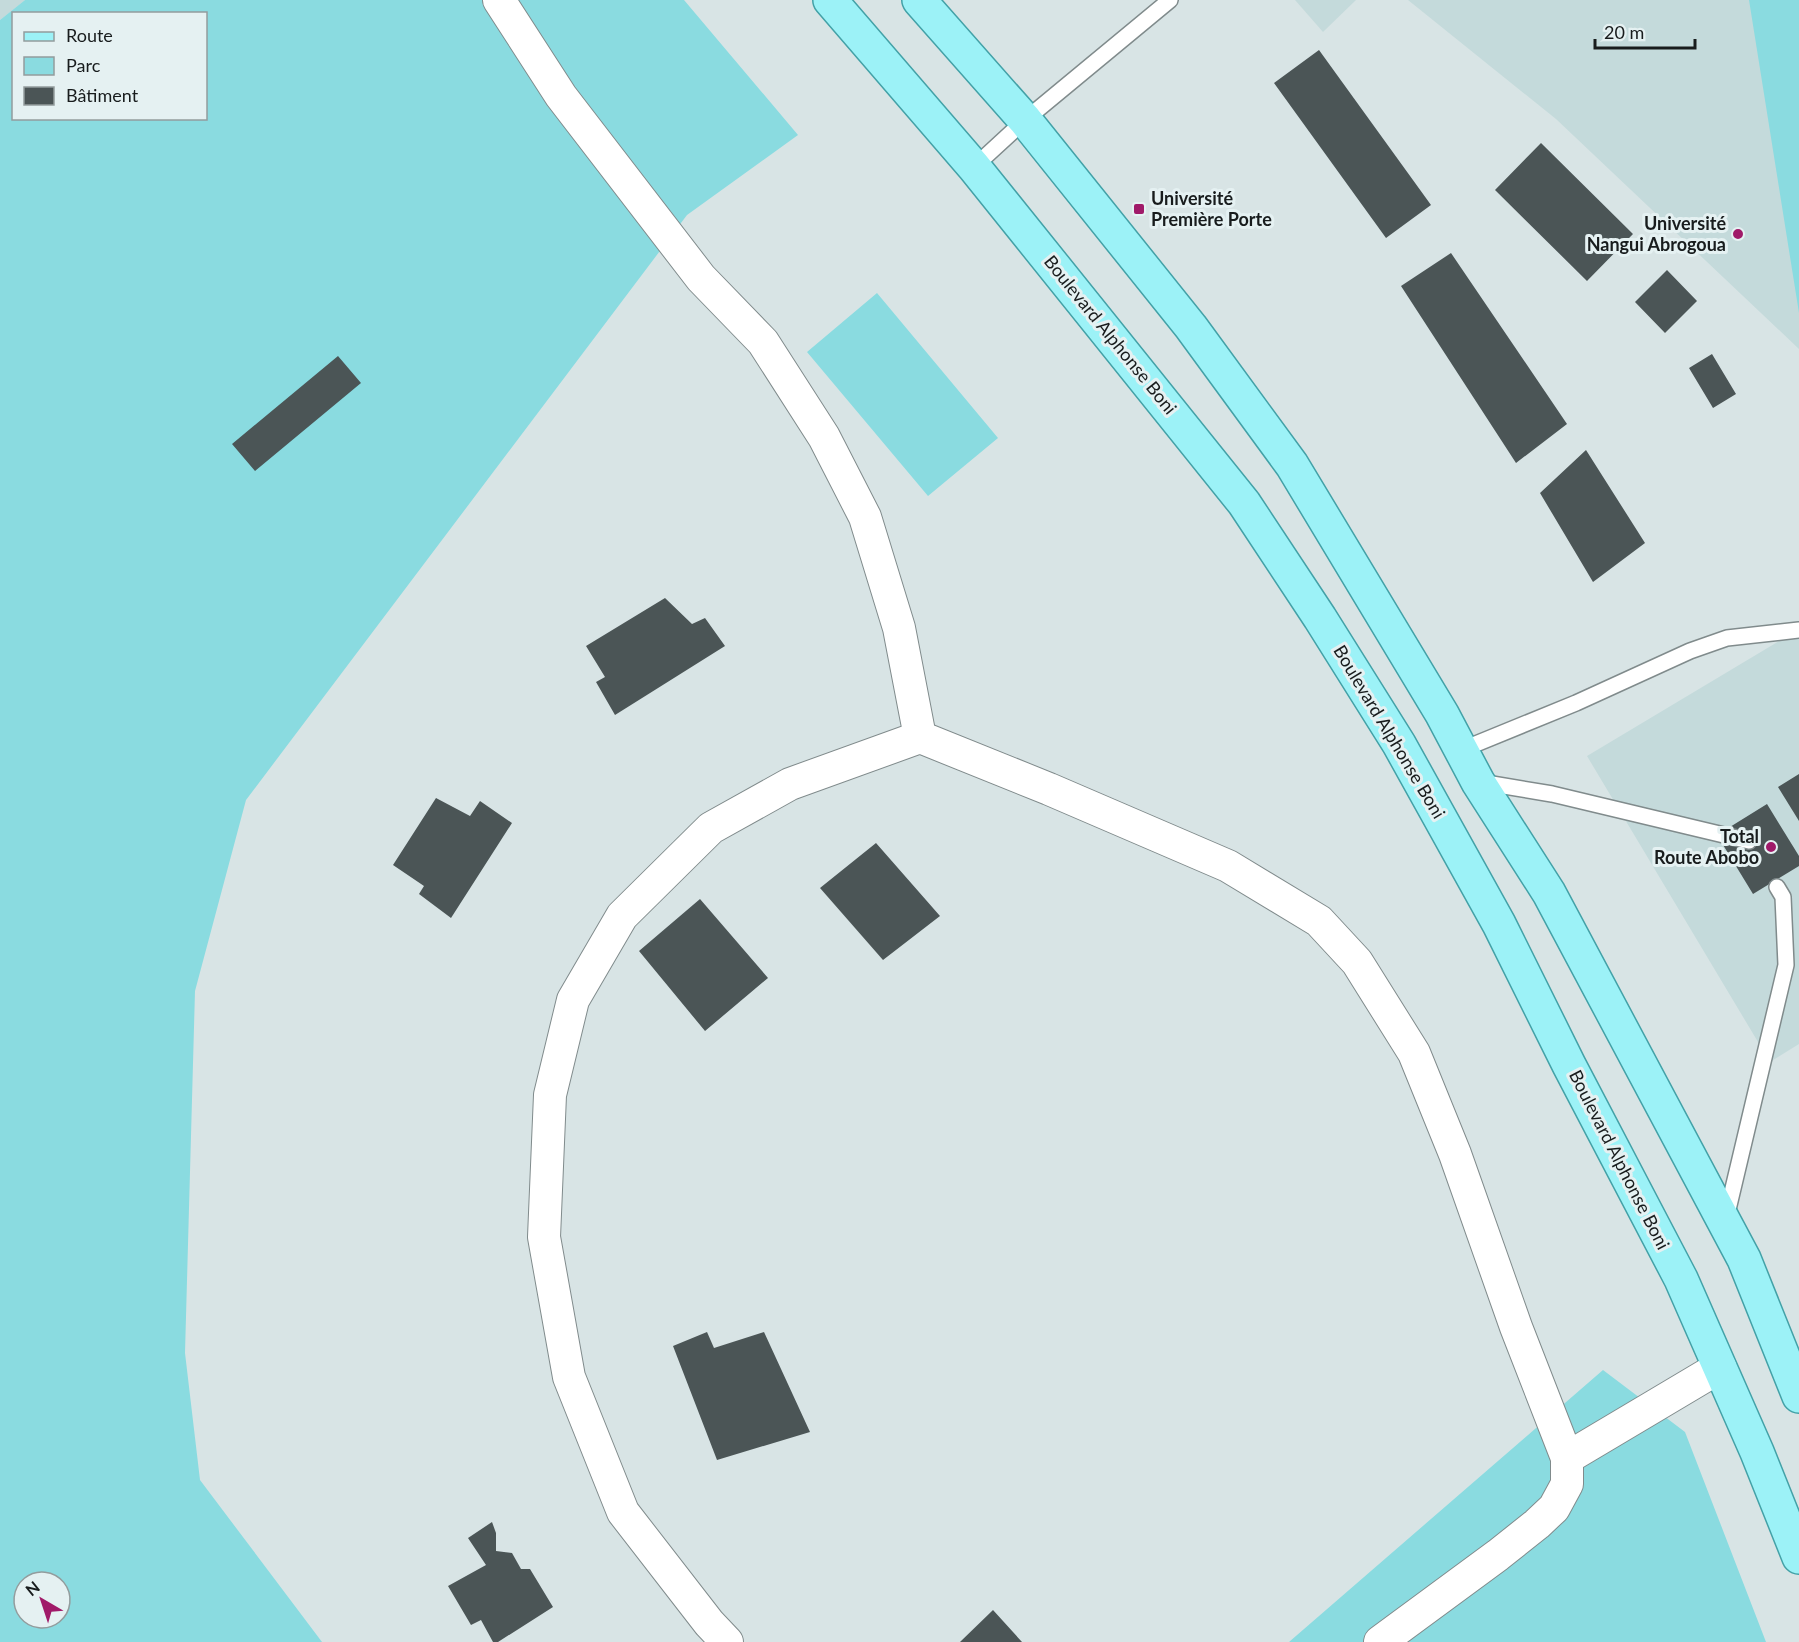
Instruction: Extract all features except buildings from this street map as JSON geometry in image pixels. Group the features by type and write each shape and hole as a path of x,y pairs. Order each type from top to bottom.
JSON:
{"main road":[{"name":"Boulevard Alphonse Boni","path":"830,0 974,167 1244,503 1326,627 1399,744 1499,924 1680,1280 1757,1452 1799,1557"},
{"path":"919,0 1025,120 1191,327 1292,465 1442,714 1478,782 1549,893 1744,1259 1799,1396"}],"street":[{"path":"499,0 507,16 561,96 701,278 763,342 824,437 865,517 899,628 920,737"},
{"path":"727,1642 709,1623 623,1512 569,1377 544,1237 550,1095 573,1000 622,916 711,828 790,784 920,737 1049,789 1228,866 1319,921 1356,962 1414,1053 1455,1154 1516,1327 1567,1458 1567,1484 1554,1508 1537,1524 1380,1642"},
{"path":"1567,1458 1720,1367"}],"lane":[{"path":"974,167 1025,120 1170,0"},
{"path":"1461,750 1576,703 1690,651 1727,638 1799,630"},
{"path":"1478,782 1552,794 1749,841"},
{"path":"1725,1221 1786,965 1783,897 1777,887"}],"shaded area":[{"path":"0,0 25,0 0,20"},
{"path":"1295,0 1356,0 1323,32"},
{"name":"Université Nangui Abrogoua","path":"1408,0 1799,0 1799,349 1556,119"},
{"path":"1799,629 1799,1044 1770,1062 1587,756"}],"green space":[{"path":"25,0 684,0 798,135 687,215 246,800 195,991 185,1353 200,1480 322,1642 0,1642 0,20"},
{"path":"1749,0 1799,0 1799,313"},
{"path":"877,293 998,438 928,496 807,352"},
{"path":"1603,1370 1685,1432 1766,1642 1289,1642"}],"place":[{"name":"Université Première Porte","path":"1139,209"},
{"name":"Université Nangui Abrogoua","path":"1738,234"},
{"name":"Total Route Abobo","path":"1771,847"}]}
